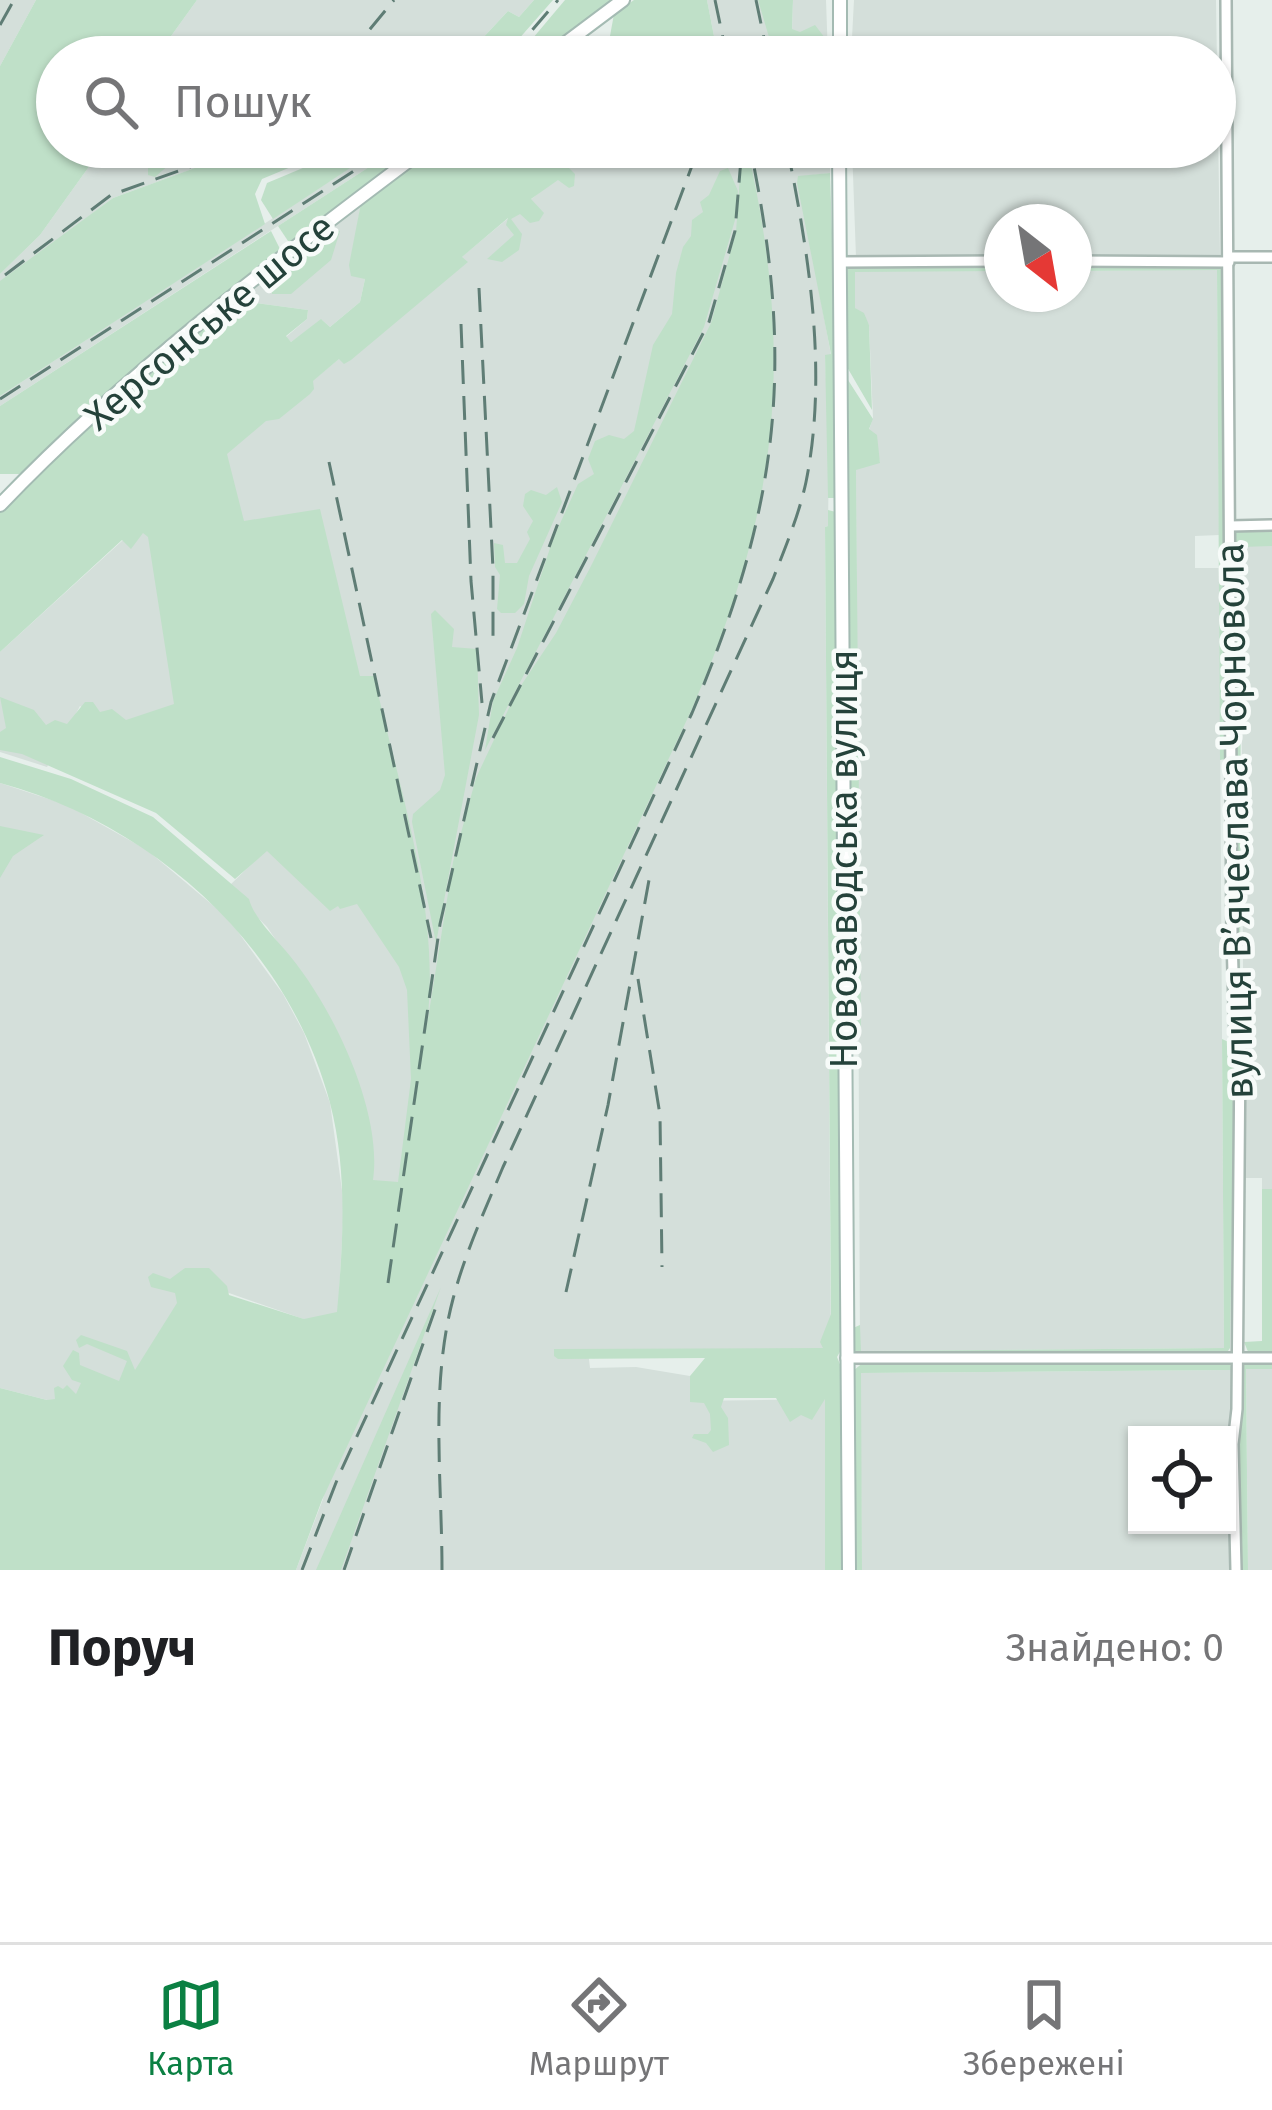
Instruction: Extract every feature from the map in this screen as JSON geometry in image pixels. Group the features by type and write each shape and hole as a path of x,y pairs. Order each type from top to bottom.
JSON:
{"street":[{"path":"575,36 623,0"},
{"path":"840,0 840,36"},
{"name":"вулиця Вʼячеслава Чорновола","path":"1226,0 1226,36"},
{"name":"Херсонське шосе","path":"0,505 128,382 234,293 399,168"},
{"name":"Новозаводська вулиця","path":"839,168 849,1570"},
{"name":"вулиця Вʼячеслава Чорновола","path":"1228,168 1232,939 1235,1037 1240,1048 1236,1570"},
{"path":"1092,261 1272,257"},
{"path":"841,262 984,261"},
{"path":"1230,526 1272,525"},
{"path":"846,1358 1272,1358"}],"shaded area":[{"path":"0,0 36,0 0,66"},
{"path":"197,0 534,0 519,17 508,11 485,36 171,36"},
{"path":"707,0 760,0 792,31 793,0 826,0 827,36 714,36"},
{"path":"854,0 1216,0 1217,36 852,36"},
{"path":"88,168 195,168 113,198 0,284 0,274 40,235"},
{"path":"350,168 368,168 0,406 0,396"},
{"path":"569,168 830,168 830,173 798,177 831,355 825,356 829,451 825,527 831,1349 588,1351 590,1368 636,1367 690,1376 690,1401 825,1399 825,1570 296,1570 323,1499 397,1183 373,1181 361,1096 331,1020 267,927 228,887 266,850 126,720 101,721 80,706 47,767 0,752 0,652 145,520"},
{"path":"853,168 1219,168 1220,256 1092,256 1092,204 984,204 984,257 856,257"},
{"path":"361,203 351,265 365,279 360,302 330,327 322,320 291,342 286,337 307,319 308,310 233,300"},
{"path":"1217,269 1219,535 1195,536 1195,568 1219,568 1224,1348 860,1351 856,469 880,462 869,430 873,418 869,325 855,308 854,271 984,271 984,312 1092,312 1092,271"},
{"path":"1241,546 1272,546 1272,1189 1262,1189 1262,1178 1244,1178"},
{"path":"0,783 67,805 147,850 228,918 283,994 304,1033 330,1103 344,1205 338,1313 312,1322 192,1280 122,1419 0,1388"},
{"path":"1246,1368 1272,1369 1272,1570 1248,1570"},
{"path":"1232,1370 1232,1426 1128,1426 1128,1534 1232,1534 1232,1570 862,1570 860,1373"}],"green space":[{"path":"36,0 197,0 171,36 36,36 36,168 88,168 40,235 0,274 0,66"},
{"path":"534,0 553,0 521,36 485,36 508,11 519,17"},
{"path":"565,0 611,0 564,36 535,36"},
{"path":"634,0 707,0 714,36 610,36 614,14"},
{"path":"758,0 793,0 792,29 800,32 815,25 823,36 769,36"},
{"path":"148,168 165,168 155,177 148,175"},
{"path":"195,168 288,168 262,179 255,194 265,224 0,396 0,281 113,198"},
{"path":"303,168 350,168 273,219 261,200 267,183"},
{"path":"368,168 391,168 293,241 278,226"},
{"path":"408,168 569,168 575,174 574,186 569,188 558,180 531,199 544,213 539,221 530,223 520,214 511,219 522,234 519,250 502,262 487,259 514,235 506,225 508,218 462,257 468,262 351,360 344,364 339,359 313,381 310,394 279,419 266,421 227,454 244,521 320,509 360,676 374,676 416,853 429,943 426,1031 453,862 476,778 516,693 556,633 591,566 711,323 736,232 741,168 751,168 771,297 774,367 760,501 743,569 691,711 322,1500 296,1570 0,1570 0,1388 47,1400 55,1399 54,1388 67,1385 76,1394 81,1383 72,1380 63,1366 73,1350 79,1353 80,1365 119,1381 127,1361 87,1344 79,1348 76,1340 81,1335 127,1351 135,1370 177,1303 175,1293 151,1287 148,1277 153,1273 170,1279 185,1268 209,1268 227,1286 229,1295 304,1319 337,1312 342,1208 336,1129 310,1046 282,992 248,943 161,861 111,828 57,802 0,783 0,757 71,779 153,817 249,899 320,999 350,1059 370,1123 373,1180 398,1182 411,1079 407,990 399,967 357,904 330,911 267,851 235,879 156,813 22,754 0,750 0,732 6,728 0,697 34,710 46,725 55,720 67,724 85,702 93,702 100,712 112,709 126,720 174,704 148,537 143,533 131,549 122,540 0,652 0,512 133,385 233,300 308,310 307,319 286,336 291,342 321,319 330,327 360,302 365,279 351,276 349,265 361,203"},
{"path":"728,168 738,191 735,220 704,327 485,750 493,701 517,648 553,539 578,484 594,474 588,459 595,441 609,435 624,439 634,431 653,345 672,314 676,273 691,236 692,220 703,212 700,202 709,195 720,171"},
{"path":"830,173 836,353 834,498 828,498 825,355 831,354 797,183 798,176"},
{"path":"328,227 340,231 331,260 291,294 272,294 269,273"},
{"path":"271,231 281,251 222,296 19,474 0,474 0,406"},
{"path":"984,264 984,271 855,272 855,308 864,313 869,325 872,410 847,367 848,266"},
{"path":"1092,264 1224,265 1225,759 1220,760 1217,270 1092,271"},
{"path":"848,380 873,419 869,429 877,435 880,463 856,470 861,1033 847,1029"},
{"path":"557,487 562,502 529,576 524,604 515,613 501,613 494,543 503,545 505,563 517,563 530,539 527,532 533,521 523,506 525,494 531,490 546,495"},
{"path":"828,510 836,512 841,1350 837,1357 844,1374 843,1570 825,1570 825,1399 812,1420 801,1415 790,1422 776,1398 724,1398 721,1407 728,1418 729,1445 713,1452 706,1443 692,1438 711,1430 704,1403 690,1402 690,1376 705,1358 554,1356 554,1349 823,1348 820,1342 831,1314"},
{"path":"1272,528 1272,546 1241,547 1240,1025 1233,534"},
{"path":"435,610 454,629 452,647 477,649 479,715 436,943 412,822 413,814 440,790 445,775 431,614"},
{"path":"0,826 44,835 13,856 0,878"},
{"path":"1222,1039 1235,1045 1230,1348 1226,1354 854,1356 853,1328 860,1325 861,1351 1224,1348"},
{"path":"1262,1189 1272,1189 1272,1354 1249,1354 1244,1342 1262,1341"},
{"path":"441,1287 341,1570 316,1570"},
{"path":"1272,1360 1272,1369 1246,1369 1248,1570 1240,1570 1237,1447 1242,1362"},
{"path":"865,1361 1229,1361 1232,1370 861,1373 862,1570 855,1570 853,1371"}],"railway":[{"path":"0,25 14,0"},
{"path":"364,36 394,0"},
{"path":"527,36 558,0"},
{"path":"715,0 723,36"},
{"path":"756,0 764,36"},
{"path":"5,275 111,195 187,168"},
{"path":"0,399 358,168"},
{"path":"388,1283 440,924 491,702 691,168"},
{"path":"493,738 709,322 735,231 740,168"},
{"path":"302,1570 339,1475 692,713 744,569 761,502 775,368 773,299 754,168"},
{"path":"442,1570 442,1365 463,1265 503,1167 773,579 803,494 812,441 815,356 808,271 791,168"},
{"path":"479,288 493,647"},
{"path":"461,324 471,581 482,703"},
{"path":"329,462 431,938"},
{"path":"566,1292 608,1105 649,880"},
{"path":"638,979 660,1115 662,1267"},
{"path":"344,1570 439,1298"}]}
